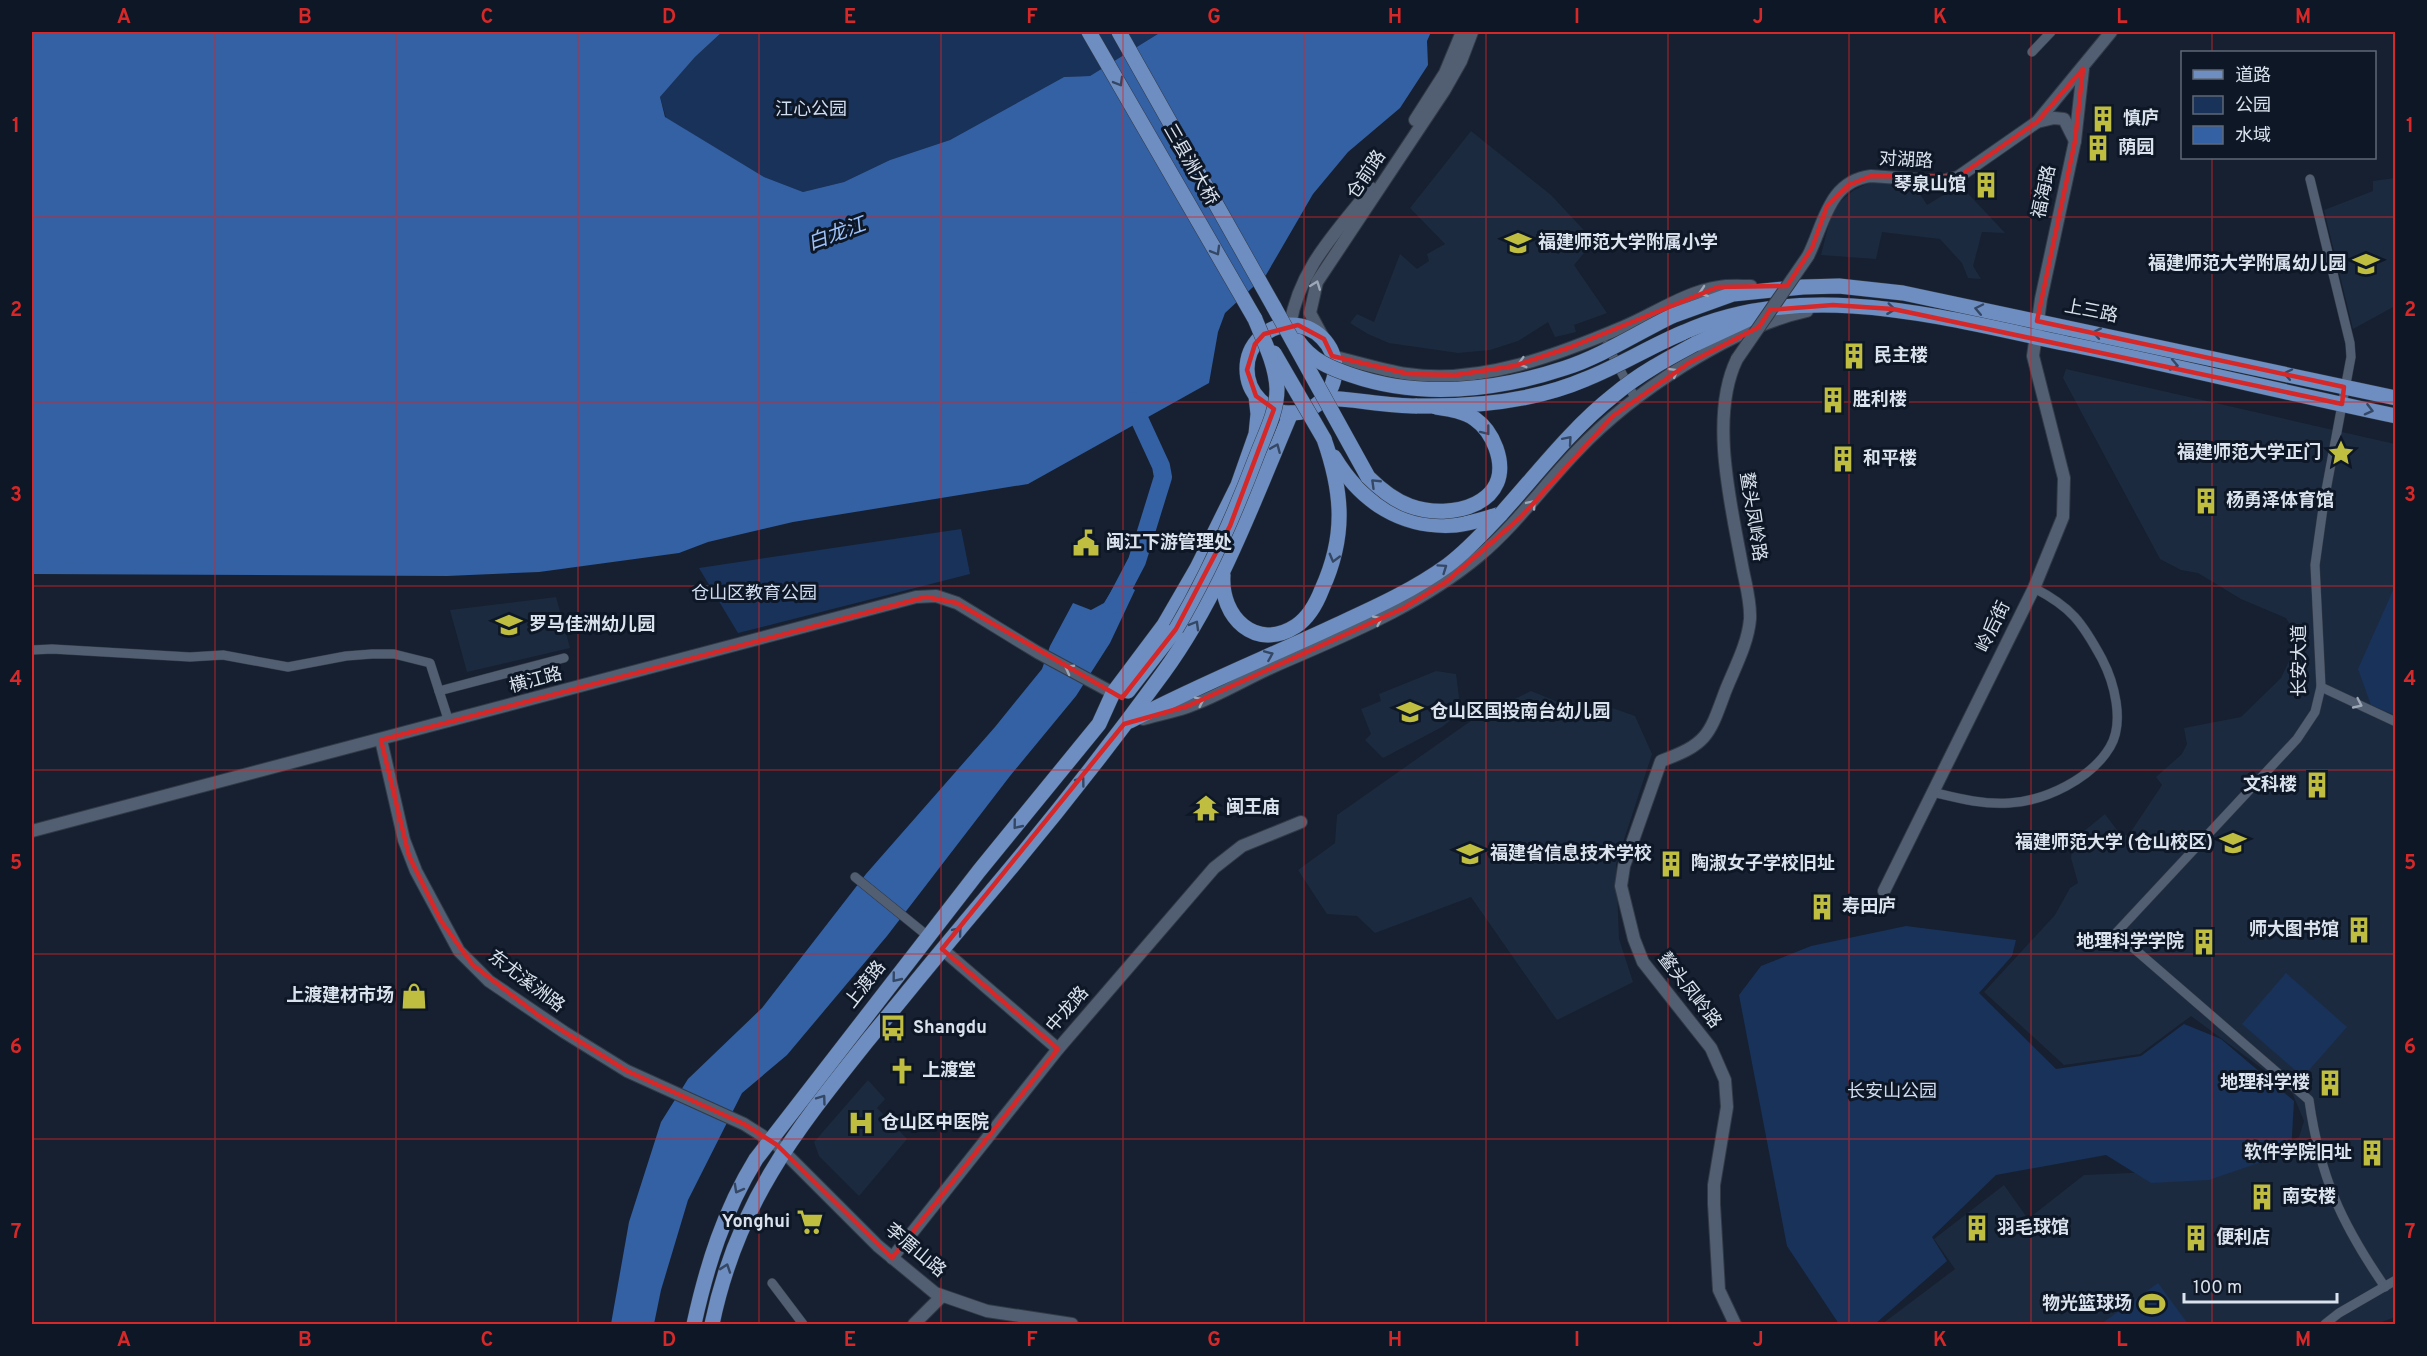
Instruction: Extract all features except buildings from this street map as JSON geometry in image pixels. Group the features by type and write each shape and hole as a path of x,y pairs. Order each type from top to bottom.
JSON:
{"main road":[{"name":"三县洲大桥","path":"1089,32 1255,319"},
{"name":"三县洲大桥","path":"1119,32 1274,307"},
{"name":"上三路","path":"1677,325 1733,294 1839,286 1903,292 2396,398"},
{"name":"上三路","path":"1677,325 1735,315 1833,305 1893,309 2190,368 2396,416"},
{"path":"1274,307 1303,348 1330,368 1378,385 1424,390 1464,389 1519,382 1558,371 1677,325"},
{"path":"1274,307 1368,477 1393,498 1409,506 1444,512 1471,507 1482,501 1497,481 1500,466 1498,454 1487,430 1475,419 1462,412 1395,399 1328,392"},
{"path":"1124,724 1196,687 1312,637 1409,590 1448,565 1477,540 1577,429 1613,395 1656,364 1767,311"},
{"path":"1255,319 1324,439 1355,487 1379,507 1406,520 1425,525 1457,525 1501,514"},
{"path":"1099,724 1176,629 1202,585 1230,526 1270,422 1277,388 1270,356 1255,319"},
{"path":"1290,325 1306,327 1324,339 1335,368 1328,392 1304,412 1291,413 1265,405 1256,396 1249,384 1247,370 1251,350 1264,334 1276,327 1290,325"},
{"path":"1418,403 1476,398 1551,383 1581,373 1677,325"},
{"path":"1436,407 1503,401 1575,383 1677,325"},
{"name":"上渡路","path":"694,1324 706,1270 718,1233 733,1199 769,1140 1099,724 1107,690 1170,616 1238,485 1256,434 1258,414 1256,396"},
{"name":"上渡路","path":"712,1324 731,1252 759,1190 784,1151 828,1090 942,949 1046,827 1185,641 1224,568 1291,413"},
{"path":"1224,568 1223,596 1227,608 1246,628 1262,633 1280,632 1296,626 1308,615 1318,599 1336,555 1340,524 1338,486 1324,439"}],"street":[{"name":"仓前路","path":"1290,325 1294,301 1305,275 1371,188 1445,73 1462,32"},
{"name":"仓前路","path":"1324,339 1310,313 1317,282 1444,91 1461,62 1472,32"},
{"path":"2032,52 2051,32"},
{"name":"对湖路","path":"1737,359 1808,256 1827,206 1856,180 1871,176 1953,180 2037,122 2082,69 2108,33"},
{"name":"福海路","path":"2035,337 2075,141 2082,69"},
{"path":"2037,122 2054,117 2064,119 2075,141"},
{"name":"长安大道","path":"2310,179 2350,343 2351,357 2315,565 2321,687 2315,712 2297,739 2116,933 2309,1100 2315,1147 2332,1197 2368,1263 2385,1287"},
{"path":"1332,356 1409,374 1456,375 1514,366 1602,335 1676,301 1718,287 1803,287"},
{"path":"1124,724 1188,706 1404,608 1446,582 1480,555 1521,517 1577,450 1635,399 1689,363 1756,328 1782,316 1833,305"},
{"path":"1602,335 1635,399"},
{"name":"岭后街","path":"1884,891 2034,588 2057,534 2065,502 2064,478 2033,364 2035,337"},
{"name":"鳌头凤岭路","path":"1734,1324 1719,1290 1714,1204 1714,1185 1728,1107 1725,1080 1720,1063 1711,1048 1643,962 1634,939 1621,879 1661,760 1692,748 1707,735 1749,629 1749,605 1727,487 1725,458 1728,390 1737,359"},
{"path":"1932,792 1976,802 1998,803 2010,803 2044,795 2082,777 2111,746 2118,709 2107,669 2088,632 2061,602 2034,588"},
{"name":"横江路","path":"32,831 916,597 946,598 1107,690"},
{"path":"32,650 52,649 190,657 223,655 294,667 346,656 394,654 430,663 449,722"},
{"path":"439,691 564,658"},
{"path":"2321,687 2396,722"},
{"name":"东尤溪洲路","path":"381,740 409,856 441,921 459,951 489,981 539,1016 627,1071 744,1124 769,1140"},
{"name":"中龙路","path":"892,1258 1058,1049 1224,858 1242,846 1302,822"},
{"path":"855,877 929,937"},
{"path":"942,949 1058,1049"},
{"name":"李厝山路","path":"769,1140 784,1151 892,1258 923,1284 942,1296 987,1311 1039,1321 1072,1324"},
{"path":"2325,1324 2339,1313 2396,1280"},
{"path":"772,1283 803,1324"},
{"path":"914,1324 942,1296"}],"highlighted area":[{"path":"2083,69 2075,141 2037,321 2344,387 2342,404 1893,309 1833,305 1770,310 1759,327 1689,363 1613,416 1521,517 1446,582 1404,608 1188,706 1124,724 942,949 1058,1049 892,1258 777,1145 744,1124 627,1071 539,1016 473,965 441,921 409,856 381,740 926,597 957,603 1122,698 1176,629 1230,526 1274,409 1256,396 1247,370 1255,344 1264,334 1298,325 1324,339 1332,356 1409,374 1456,375 1514,366 1571,347 1718,287 1787,286 1812,248 1827,206 1849,185 1871,176 1958,177 2037,122"}],"shaded area":[{"name":"福建师范大学附属小学","path":"1471,131 1551,195 1594,241 1574,265 1607,313 1574,325 1576,332 1555,337 1548,322 1518,341 1490,350 1458,353 1389,343 1368,334 1350,323 1357,314 1374,322 1400,254 1417,269 1429,261 1427,254 1445,244 1410,208"},
{"name":"福建师范大学附属幼儿园","path":"2395,178 2395,306 2353,329 2324,210 2373,191 2373,181"},
{"path":"1871,182 1913,183 1927,205 1960,185 2005,233 1982,232 1973,266 1981,279 1968,278 1962,263 1940,239 1882,232 1876,259 1821,255 1831,215 1840,202 1854,190"},
{"name":"福建师范大学 (仓山校区)","path":"2066,369 2395,444 2395,1317 2377,1324 1882,1324 1955,1269 1934,1239 2004,1185 2028,1219 2084,1175 2223,1169 2299,1137 2304,1121 2291,1090 2191,1016 2140,1054 2064,1065 1984,992 2055,915 2070,888 2078,883 2071,858 2073,840 2105,814 2117,830 2128,836 2162,785 2156,777 2182,754 2187,744 2184,728 2241,717 2281,678 2299,640 2286,618 2241,599 2198,573 2181,570 2160,559 2063,378"},
{"name":"罗马佳洲幼儿园","path":"556,597 570,648 467,672 450,610"},
{"name":"仓山区国投南台幼儿园","path":"1436,671 1456,674 1460,706 1457,715 1442,727 1383,758 1365,740 1371,734 1361,709 1381,701 1379,694"},
{"name":"福建省信息技术学校","path":"1531,691 1570,707 1598,703 1635,716 1652,754 1616,864 1619,939 1633,982 1557,1020 1471,897 1375,933 1357,916 1327,914 1298,870 1335,843 1337,815 1475,718"},
{"name":"仓山区中医院","path":"868,1080 885,1099 877,1108 907,1139 859,1196 819,1156 814,1142"}],"green space":[{"name":"江心公园","path":"722,32 1161,32 1090,76 1064,77 950,140 890,160 844,182 803,192 764,177 666,118 660,97 695,57"},
{"name":"仓山区教育公园","path":"961,529 970,574 738,633 699,568"},
{"path":"2395,586 2395,715 2371,705 2358,669"},
{"name":"长安山公园","path":"1906,926 2016,940 2012,956 1979,993 2056,1069 2141,1056 2184,1024 2221,1039 2294,1101 2291,1152 2209,1180 2151,1183 2106,1155 1996,1175 1932,1237 1947,1261 1875,1324 1839,1324 1787,1246 1739,995 1761,966 1811,946"},
{"path":"2286,973 2347,1027 2303,1077 2242,1024"},
{"name":"物光篮球场","path":"2158,1283 2188,1324 2101,1324"}],"water":[{"name":"白龙江","path":"32,32 722,32 695,57 660,97 665,117 764,177 803,192 844,182 890,160 950,140 1064,77 1090,76 1161,32 1431,32 1427,41 1428,65 1400,108 1348,152 1313,194 1266,275 1225,313 1218,332 1209,383 1028,484 793,522 708,542 679,553 539,572 447,576 32,574"},
{"path":"1118,580 1135,590 1110,643 1076,696 1010,776 887,936 787,1055 742,1093 688,1200 661,1290 654,1324 611,1324 629,1222 661,1122 688,1079 762,1008 866,874 995,727 1042,669 1050,646 1073,603 1091,610 1104,603"}],"waterway":[{"path":"1114,605 1137,561 1163,477 1161,466 1131,401"}],"place":[{"name":"慎庐","path":"2103,119"},
{"name":"荫园","path":"2098,148"},
{"name":"琴泉山馆","path":"1986,185"},
{"name":"福建师范大学附属小学","path":"1518,243"},
{"name":"福建师范大学附属幼儿园","path":"2366,264"},
{"name":"民主楼","path":"1854,356"},
{"name":"胜利楼","path":"1833,400"},
{"name":"福建师范大学正门","path":"2341,453"},
{"name":"和平楼","path":"1843,459"},
{"name":"杨勇泽体育馆","path":"2206,501"},
{"name":"闽江下游管理处","path":"1086,543"},
{"name":"罗马佳洲幼儿园","path":"509,625"},
{"name":"仓山区国投南台幼儿园","path":"1410,712"},
{"name":"文科楼","path":"2317,785"},
{"name":"闽王庙","path":"1206,808"},
{"name":"福建师范大学 (仓山校区)","path":"2233,843"},
{"name":"福建省信息技术学校","path":"1470,854"},
{"name":"陶淑女子学校旧址","path":"1671,864"},
{"name":"寿田庐","path":"1822,907"},
{"name":"师大图书馆","path":"2359,930"},
{"name":"地理科学学院","path":"2204,942"},
{"name":"上渡建材市场","path":"414,996"},
{"name":"Shangdu","path":"893,1028"},
{"name":"上渡堂","path":"902,1071"},
{"name":"地理科学楼","path":"2330,1083"},
{"name":"仓山区中医院","path":"861,1123"},
{"name":"软件学院旧址","path":"2372,1153"},
{"name":"南安楼","path":"2262,1197"},
{"name":"Yonghui","path":"810,1222"},
{"name":"羽毛球馆","path":"1977,1228"},
{"name":"便利店","path":"2196,1238"},
{"name":"物光篮球场","path":"2152,1304"}]}
